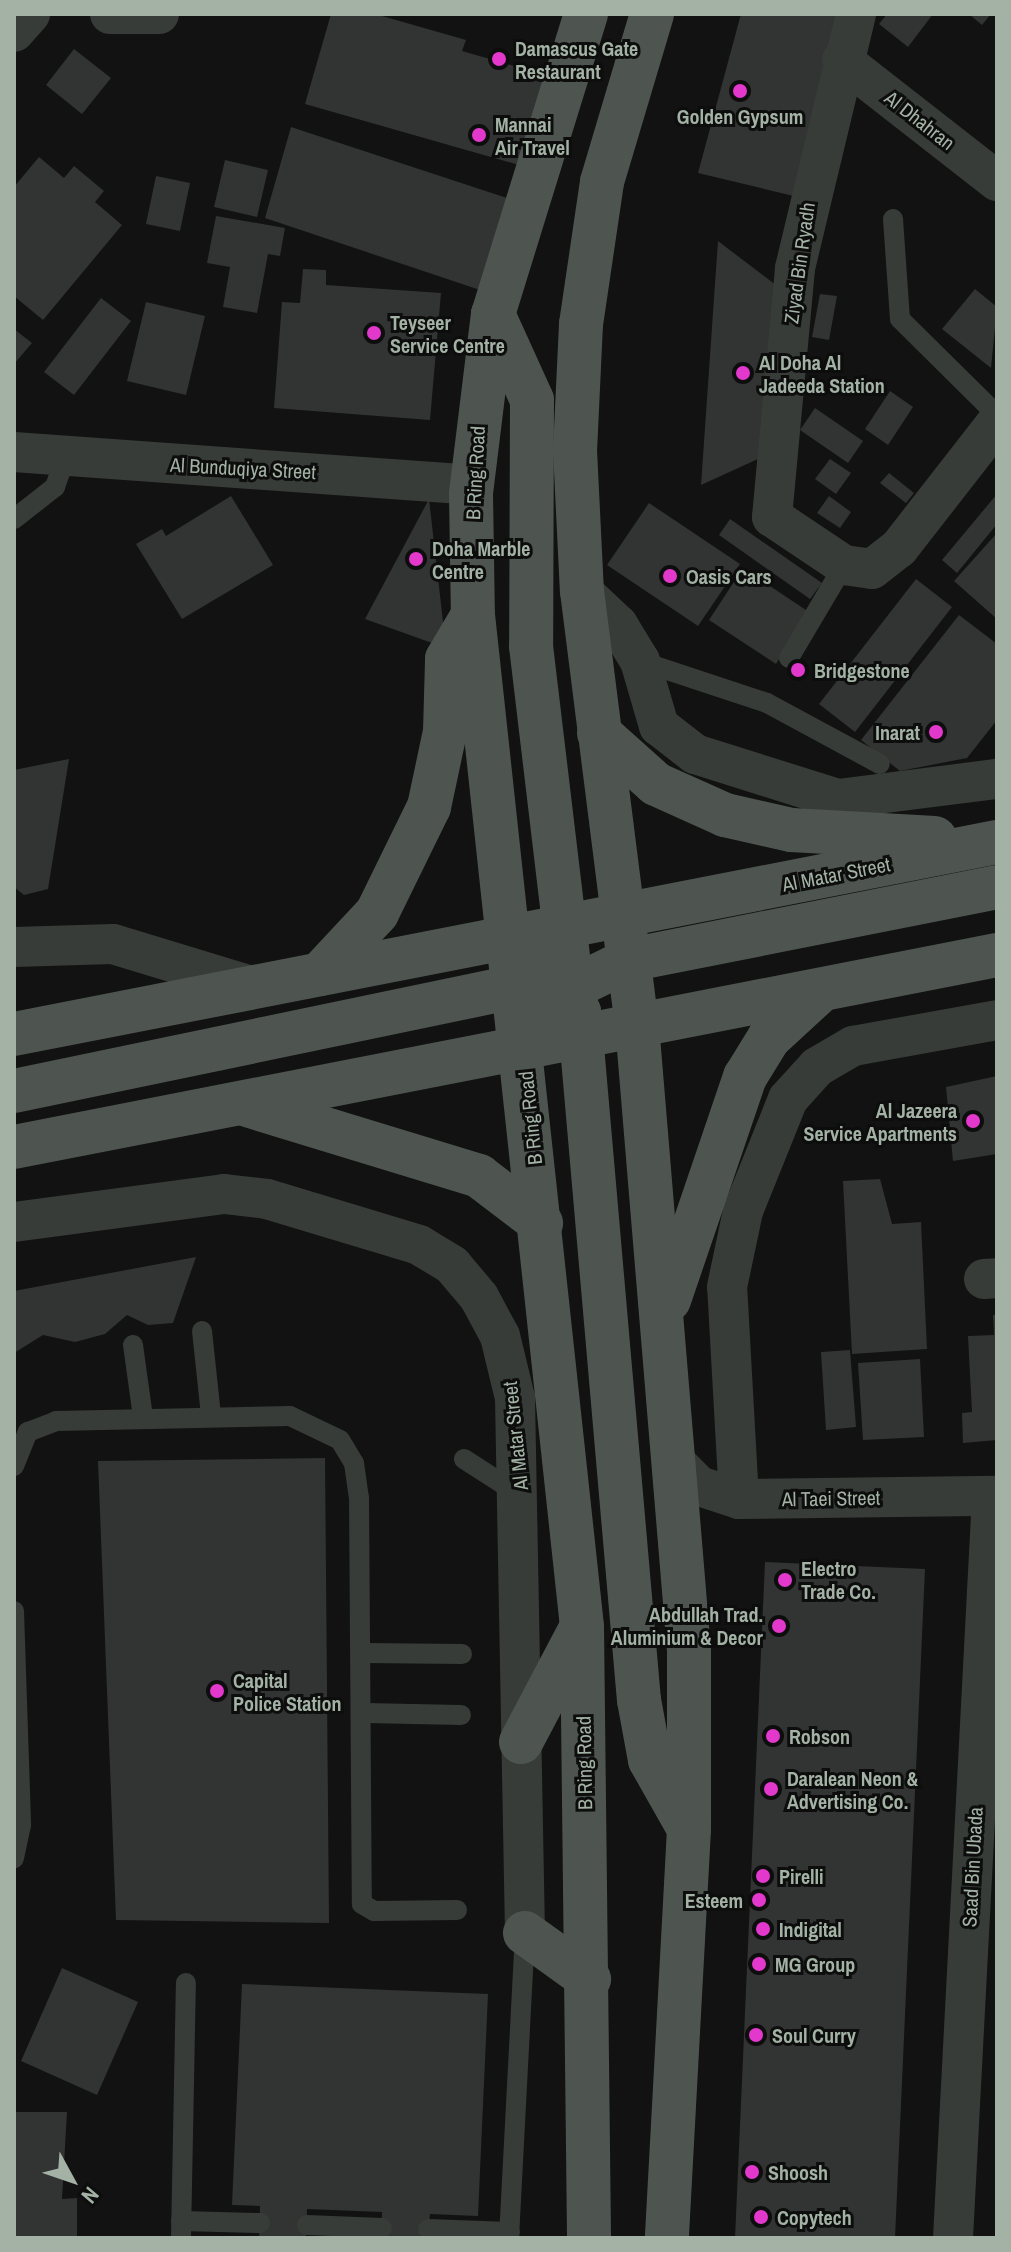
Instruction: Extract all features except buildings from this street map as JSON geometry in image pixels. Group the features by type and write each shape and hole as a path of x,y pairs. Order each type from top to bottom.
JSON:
{"main road":[{"name":"B Ring Road","path":"586,14 493,314 472,485 473,615 523,1049 582,1627 589,1979 589,2238"},
{"path":"652,14 602,182 581,324 575,450 582,591 637,1025 677,1464 689,1651 689,1829 667,2238"},
{"path":"493,314 532,400 531,646 563,928 583,1037 639,1700 650,1760 689,1829"},
{"path":"320,974 377,913 429,807 445,732 447,659 473,615"},
{"path":"599,733 656,784 738,818 808,832 997,841"},
{"name":"Al Matar Street","path":"14,1034 997,841"},
{"path":"14,1091 570,978 629,960 997,887"},
{"path":"523,1049 533,1014 570,978 607,952 622,917"},
{"path":"510,936 542,947 598,1013 637,1025"},
{"path":"14,1147 997,955"},
{"path":"663,1316 745,1077 769,1038 819,992"},
{"path":"239,1102 470,1172 541,1223"},
{"path":"521,1742 582,1627"},
{"path":"525,1933 589,1979"}],"street":[{"path":"14,32 30,14"},
{"path":"110,14 159,14"},
{"name":"Ziyad Bin Ryadh","path":"844,565 772,517 795,269 842,60 856,14"},
{"name":"Al Dhahran","path":"842,60 997,181"},
{"path":"844,565 857,570 882,563 997,422"},
{"name":"Al Bunduqiya Street","path":"14,452 472,485"},
{"path":"582,591 618,625 640,661 659,726 674,742 725,765 838,799 997,779"},
{"name":"Al Matar Street","path":"14,947 113,944 251,986"},
{"path":"739,1499 727,1287 743,1211 788,1099 817,1067 853,1046 997,1020"},
{"name":"Al Matar Street","path":"14,1222 224,1194 267,1199 419,1245 452,1265 500,1336 515,1398 521,1497 525,1933"},
{"name":"Al Taei Street","path":"677,1464 699,1486 739,1499 994,1496"},
{"name":"Saad Bin Ubada","path":"953,2238 994,1496"}],"lane":[{"path":"893,219 900,319 997,415"},
{"path":"14,519 55,487 65,458"},
{"path":"789,658 844,565"},
{"path":"640,661 767,703 880,764"},
{"path":"202,1331 211,1415"},
{"path":"133,1345 143,1417"},
{"path":"14,1466 19,1444 38,1425 211,1415 290,1416 322,1426 354,1463 365,1713 362,1904 374,1911 457,1910"},
{"path":"464,1459 521,1497"},
{"path":"14,1611 21,1825 14,1858"},
{"path":"363,1653 462,1654"},
{"path":"365,1713 461,1715"},
{"path":"428,2229 510,2235 525,1933"},
{"path":"186,1983 181,2229 260,2223"},
{"path":"307,2225 382,2228"}],"place":[{"name":"Damascus Gate Restaurant","path":"499,59"},
{"name":"Golden Gypsum","path":"740,91"},
{"name":"Mannai Air Travel","path":"479,135"},
{"name":"Teyseer Service Centre","path":"374,333"},
{"name":"Al Doha Al Jadeeda Station","path":"743,373"},
{"name":"Doha Marble Centre","path":"416,559"},
{"name":"Oasis Cars","path":"670,576"},
{"name":"Bridgestone","path":"798,670"},
{"name":"Inarat","path":"936,732"},
{"name":"Al Jazeera Service Apartments","path":"973,1121"},
{"name":"Electro Trade Co.","path":"785,1580"},
{"name":"Abdullah Trad. Aluminium & Decor","path":"779,1626"},
{"name":"Capital Police Station","path":"217,1691"},
{"name":"Robson","path":"773,1736"},
{"name":"Daralean Neon & Advertising Co.","path":"771,1789"},
{"name":"Pirelli","path":"763,1876"},
{"name":"Esteem","path":"759,1900"},
{"name":"Indigital","path":"763,1929"},
{"name":"MG Group","path":"759,1964"},
{"name":"Soul Curry","path":"756,2035"},
{"name":"Shoosh","path":"752,2172"},
{"name":"Copytech","path":"761,2217"}]}
